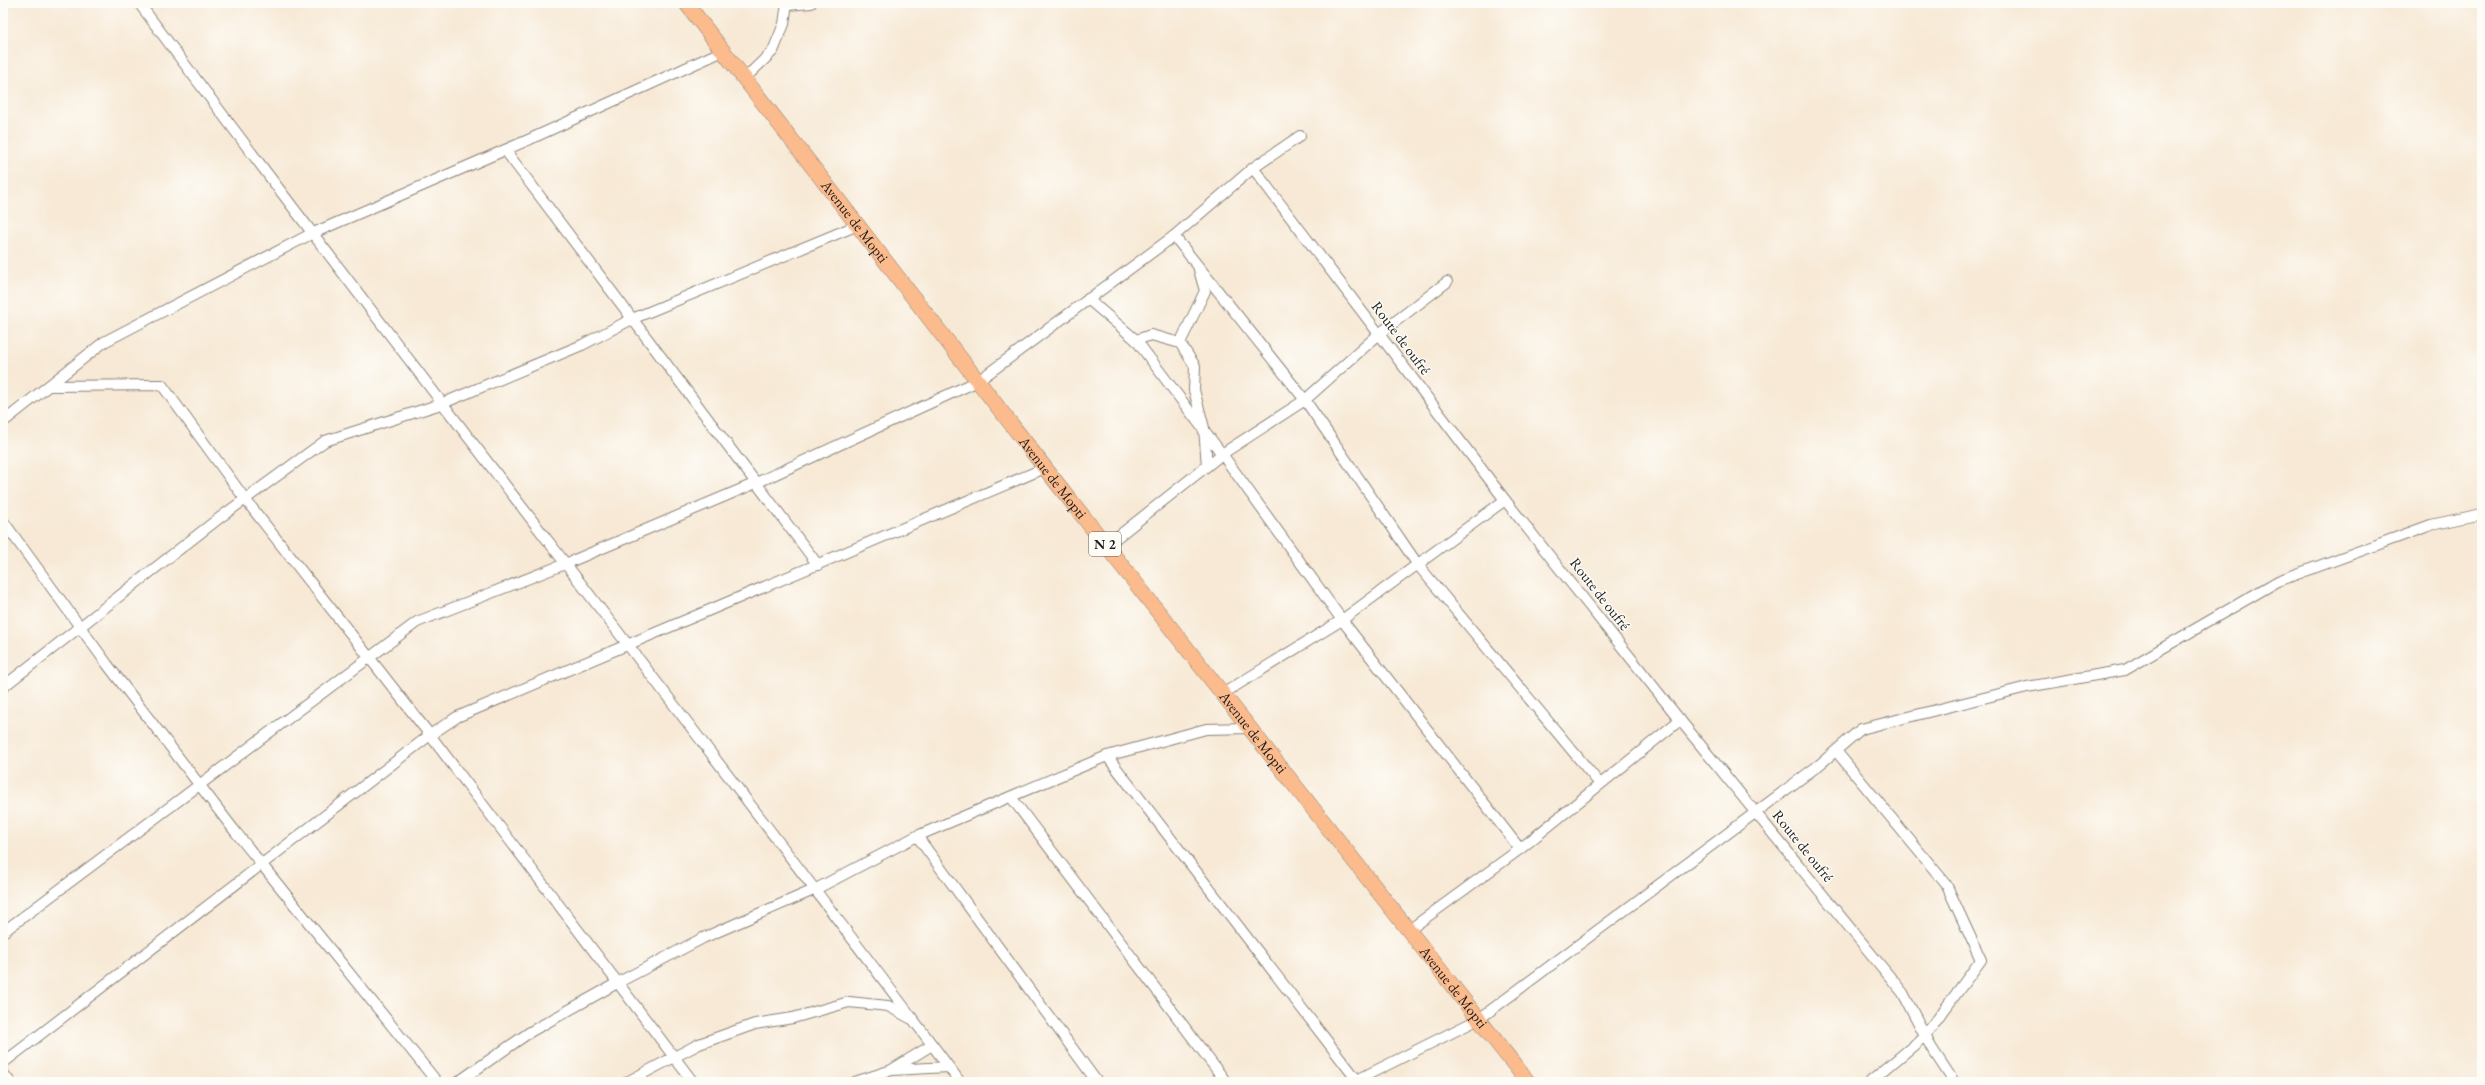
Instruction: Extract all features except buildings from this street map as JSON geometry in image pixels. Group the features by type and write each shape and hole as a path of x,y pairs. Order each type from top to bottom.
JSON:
{"main road":[{"name":"Avenue de Mopti","path":"686,3 743,80 858,225 1045,468 1224,693 1313,811 1409,930 1528,1082"}],"street":[{"path":"139,3 311,234 816,889 960,1082"},
{"path":"743,80 774,51 784,24 787,4 811,3"},
{"path":"3,422 104,342 311,234 505,150 722,51"},
{"path":"3,932 417,622 565,564 756,483 978,381 1174,236 1253,168 1300,136"},
{"path":"505,150 818,565"},
{"name":"Route de oufré","path":"1253,168 1505,500 1680,720 1903,993 1925,1036 1954,1082"},
{"path":"3,687 81,628 245,499 325,441 442,404 582,345 632,319 858,225"},
{"path":"1174,236 1305,400 1418,565 1600,784"},
{"path":"1180,343 1205,290 1198,266"},
{"path":"1106,546 1222,454 1305,400 1379,334 1447,282"},
{"path":"1088,299 1136,340 1204,428 1342,620 1520,849"},
{"path":"1136,340 1151,335 1180,343 1195,366 1194,390 1204,428 1207,466"},
{"path":"49,386 162,385 245,499 430,735 619,982 693,1082"},
{"path":"3,1063 430,735 457,718 1045,468"},
{"path":"1224,693 1342,620 1505,500"},
{"path":"1106,756 1355,1081 1479,1019 1756,812 1861,730 2027,687 2125,670 2278,581 2431,525 2482,514"},
{"path":"3,521 81,628 199,784 262,865 437,1082"},
{"path":"1409,930 1520,849 1680,720"},
{"path":"458,1082 530,1032 619,982 703,938 816,889 917,836 1106,756 1206,729 1250,728"},
{"path":"1836,751 1946,884 1981,960 1925,1036 1870,1082"},
{"path":"1011,797 1226,1082"},
{"path":"917,836 1097,1082"},
{"path":"627,1082 699,1044 755,1024 793,1018 849,1002 888,1006 913,1020"},
{"path":"855,1082 892,1070 932,1045"},
{"path":"892,1070 948,1067"},
{"path":"3,1072 10,1082"}]}
